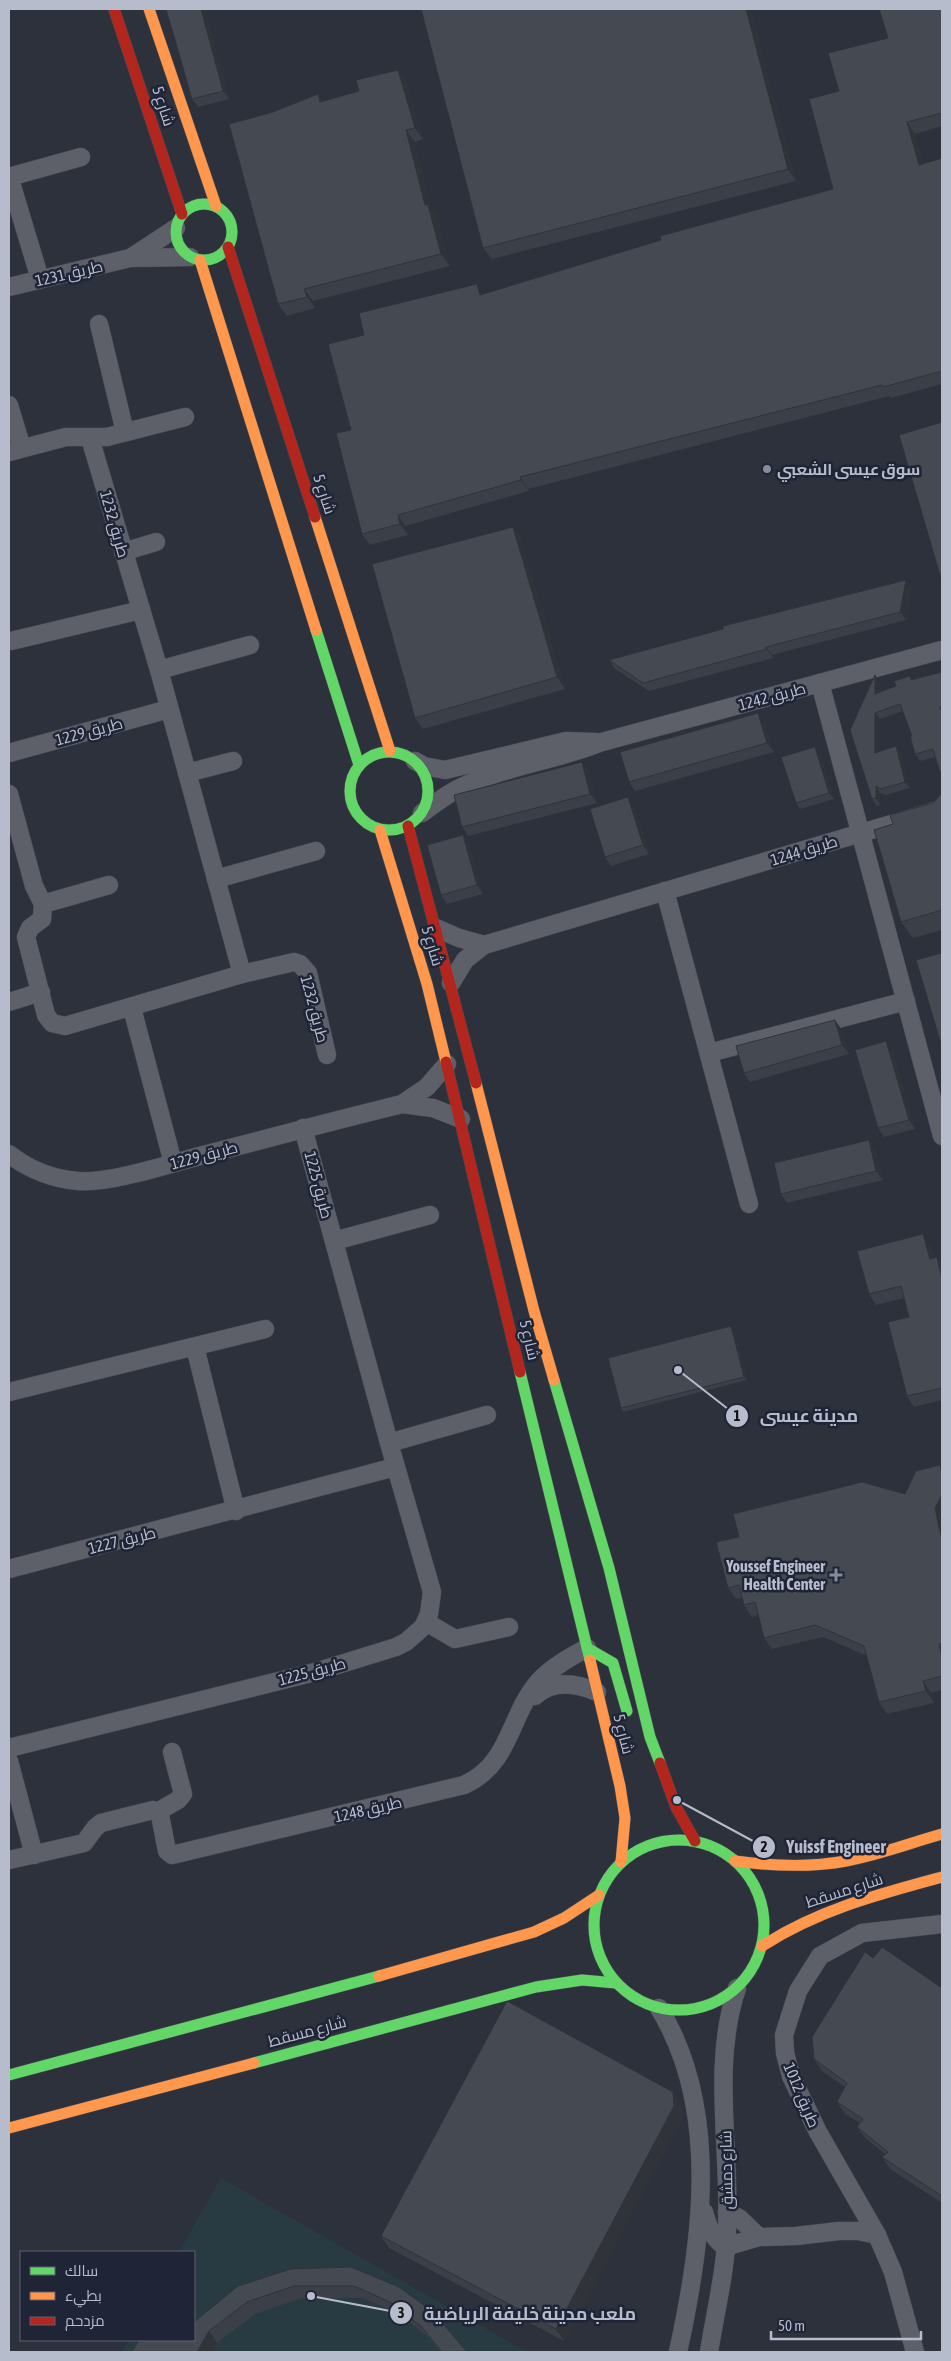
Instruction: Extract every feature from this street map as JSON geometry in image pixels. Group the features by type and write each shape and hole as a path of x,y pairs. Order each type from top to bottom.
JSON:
{"street":[{"name":"شارع 5","path":"114,9 179,221"},
{"name":"شارع 5","path":"149,9 216,206"},
{"path":"40,279 9,176 80,157"},
{"path":"195,259 216,258 228,247 232,227 226,215 216,206 198,204 190,207 179,221 177,243 195,259 359,765"},
{"name":"طريق 1231","path":"130,258 179,221"},
{"name":"شارع 5","path":"228,247 390,752"},
{"name":"طريق 1231","path":"9,287 130,258 195,259"},
{"path":"99,324 125,432"},
{"path":"9,405 15,450 66,437 90,438 125,432 185,417"},
{"name":"طريق 1232","path":"90,438 122,552 159,670 242,974"},
{"path":"122,552 156,542"},
{"path":"11,641 141,610"},
{"path":"159,670 250,645"},
{"name":"طريق 1242","path":"422,813 449,794 467,784 486,777 564,757 602,742 942,650"},
{"path":"820,683 942,1136"},
{"name":"طريق 1229","path":"9,753 169,709"},
{"name":"طريق 1242","path":"415,761 424,766 445,770 566,741 602,742"},
{"path":"390,752 407,756 415,761 424,772 428,786 428,800 422,813 408,826 399,830 380,830 369,826 360,818 350,797 350,786 359,765 378,753 390,752"},
{"path":"187,772 233,761"},
{"path":"9,794 34,886 43,904 42,919 30,928 26,937 40,992 9,1002"},
{"name":"طريق 1244","path":"451,983 465,960 484,945 942,809"},
{"name":"شارع 5","path":"408,826 451,983 534,1312 609,1568 650,1737 676,1807 695,1841"},
{"name":"شارع 5","path":"380,830 428,984 620,1786 625,1818 621,1862"},
{"path":"216,879 316,851"},
{"path":"43,904 109,884"},
{"path":"665,891 749,1204"},
{"path":"436,928 459,938 484,945"},
{"name":"طريق 1232","path":"40,992 46,1016 56,1026 66,1026 242,974 288,962 300,964 308,973 327,1055"},
{"path":"709,1053 906,1001"},
{"path":"132,1008 173,1163"},
{"name":"طريق 1229","path":"9,1154 34,1169 56,1178 80,1181 100,1180 402,1104 427,1087 447,1064"},
{"name":"طريق 1229","path":"402,1104 433,1108 461,1118"},
{"name":"طريق 1225","path":"9,1748 315,1672 396,1647 415,1636 426,1622 432,1604 432,1592 395,1467 303,1128"},
{"name":"طريق 1225","path":"334,1241 430,1215"},
{"path":"9,1392 265,1329"},
{"path":"195,1347 236,1510"},
{"path":"389,1443 487,1414"},
{"name":"طريق 1227","path":"9,1569 395,1467"},
{"path":"426,1622 455,1639 509,1627"},
{"path":"587,1648 608,1659 613,1664 632,1723 650,1737"},
{"name":"طريق 1248","path":"157,1812 167,1850 172,1855 464,1785 481,1776 495,1762 539,1681 554,1668 587,1648"},
{"name":"طريق 1248","path":"524,1707 539,1692 550,1685 575,1685 597,1692"},
{"path":"9,1860 84,1843 101,1823 153,1810 157,1812 178,1800 183,1794 172,1752"},
{"path":"9,1760 34,1855"},
{"name":"شارع مسقط","path":"735,1861 789,1866 818,1864 846,1860 942,1834"},
{"path":"679,1839 695,1841 723,1852 735,1861 754,1885 760,1899 764,1930 762,1946 748,1976 737,1988 720,2000 701,2008 680,2011 644,2003 616,1983 603,1964 595,1941 594,1918 599,1895 612,1872 633,1852 648,1845 679,1839"},
{"name":"شارع مسقط","path":"762,1946 781,1933 821,1912 942,1877"},
{"name":"شارع مسقط","path":"9,2074 345,1986 534,1932 564,1918 599,1895"},
{"name":"طريق 1012","path":"915,2352 893,2272 862,2208 818,2132 791,2076 785,2053 784,2035 798,1991 820,1956 862,1933 942,1924"},
{"name":"شارع مسقط","path":"9,2128 536,1986 582,1980 616,1983"},
{"name":"شارع دمشق","path":"709,2352 727,2232 724,2062 728,2014 737,1988"},
{"name":"شارع دمشق","path":"660,2008 682,2055 697,2109 700,2197 695,2265 678,2352"},
{"path":"700,2197 708,2228 715,2239 725,2247 759,2237 796,2236 839,2231 858,2231 876,2235"},
{"path":"839,2231 853,2221 862,2208"},
{"path":"727,2212 744,2222 759,2237"}],"shaded area":[{"path":"221,2178 527,2352 122,2352 128,2341 195,2341 195,2251 180,2251"}],"building":[{"path":"166,9 201,9 223,91 192,99"},
{"path":"421,9 746,9 788,169 483,248"},
{"path":"879,9 942,9 942,113 907,122 919,165 942,158 942,371 520,477 521,480 398,515 400,524 362,534 336,433 351,430 328,344 364,335 359,313 477,284 480,295 661,240 660,236 833,189 809,99 839,91 828,53 888,38"},
{"path":"398,70 415,128 406,130 425,205 428,205 441,254 304,289 307,297 278,304 229,124 273,112 318,94 320,102 359,91 356,80"},
{"path":"942,422 942,582 899,435"},
{"path":"513,527 557,677 415,718 372,564"},
{"path":"906,580 900,612 766,647 767,649 643,683 609,660 723,629 723,626"},
{"path":"942,672 942,706 940,707 942,712 942,772 940,772 933,749 915,754 910,736 912,736 900,704 875,713 875,753 896,746 905,782 881,789 876,786 876,798 872,799 850,730 875,675 875,694 896,686 894,681 910,676 911,680"},
{"path":"758,713 767,743 629,782 620,752"},
{"path":"815,747 829,793 796,803 781,757"},
{"path":"582,762 590,794 462,827 454,795"},
{"path":"941,794 942,910 901,922 874,830 893,824 890,815 933,803"},
{"path":"628,797 643,845 605,857 590,809"},
{"path":"463,835 477,885 441,895 427,845"},
{"path":"942,953 942,1047 916,960"},
{"path":"835,1020 842,1045 744,1073 736,1046"},
{"path":"886,1041 909,1120 878,1128 855,1050"},
{"path":"869,1140 876,1171 781,1194 774,1163"},
{"path":"923,1234 930,1259 937,1257 942,1279 942,1388 907,1396 888,1322 909,1317 901,1286 869,1294 857,1251"},
{"path":"731,1326 744,1377 621,1408 608,1358"},
{"name":"Youssef Engineer Health Center","path":"940,1465 942,1495 935,1508 942,1535 942,1643 939,1644 942,1657 942,1676 923,1681 926,1691 879,1702 864,1646 815,1625 764,1638 755,1602 744,1605 739,1585 728,1588 716,1542 739,1537 733,1514 862,1482 905,1494 916,1471"},
{"path":"882,1947 942,1988 942,2196 882,2157 888,2152 857,2127 863,2119 837,2102 847,2083 814,2059 812,2037 865,1952 873,1958"},
{"path":"507,2001 673,2092 674,2106 556,2329 381,2236"},
{"path":"351,2267 399,2287 432,2311 467,2352 442,2352 421,2326 390,2302 354,2286 294,2286 247,2302 209,2331 197,2352 132,2352 138,2341 195,2341 195,2321 238,2286 291,2269"}],"traffic: fast":[{"path":"198,204 210,204 220,208 228,216 232,232 228,248 220,256 210,260 198,260 188,256 180,248 176,238 176,226 180,216 188,208 198,204"},
{"path":"316,630 359,765"},
{"path":"381,752 397,752 411,758 422,769 428,783 428,791 428,799 422,813 411,824 397,830 381,830 367,824 356,813 350,799 350,783 356,769 367,758 381,752"},
{"path":"520,1372 590,1660"},
{"path":"554,1380 609,1568 650,1737 660,1763"},
{"path":"587,1648 613,1663 627,1711"},
{"path":"687,1840 712,1846 733,1859 745,1871 761,1900 764,1925 763,1942 758,1958 745,1979 733,1991 704,2007 671,2010 646,2004 625,1991 613,1979 597,1950 594,1917 600,1892 613,1871 625,1859 654,1843 687,1840"},
{"path":"9,2075 379,1976"},
{"path":"254,2063 536,1987 582,1980 616,1983"}],"traffic: slow":[{"path":"149,9 216,206"},
{"path":"200,260 316,630"},
{"path":"315,517 390,751"},
{"path":"380,830 427,984 446,1062"},
{"path":"476,1083 534,1311 554,1380"},
{"path":"590,1660 620,1786 625,1818 621,1862"},
{"path":"735,1861 791,1866 818,1865 870,1856 942,1834"},
{"path":"762,1946 805,1922 849,1904 942,1877"},
{"path":"379,1976 534,1932 564,1918 599,1895"},
{"path":"9,2128 254,2063"}],"traffic: jam":[{"path":"114,9 182,214"},
{"path":"228,247 315,517"},
{"path":"408,826 476,1083"},
{"path":"446,1062 520,1372"},
{"path":"660,1763 676,1807 695,1841"}],"place":[{"name":"سوق عيسى الشعبي","path":"767,469"},
{"name":"مدينة عيسى","path":"678,1370"},
{"name":"Youssef Engineer Health Center","path":"836,1575"},
{"name":"Yuissf Engineer","path":"677,1800"},
{"name":"ملعب مدينة خليفة الرياضية","path":"311,2296"}]}
